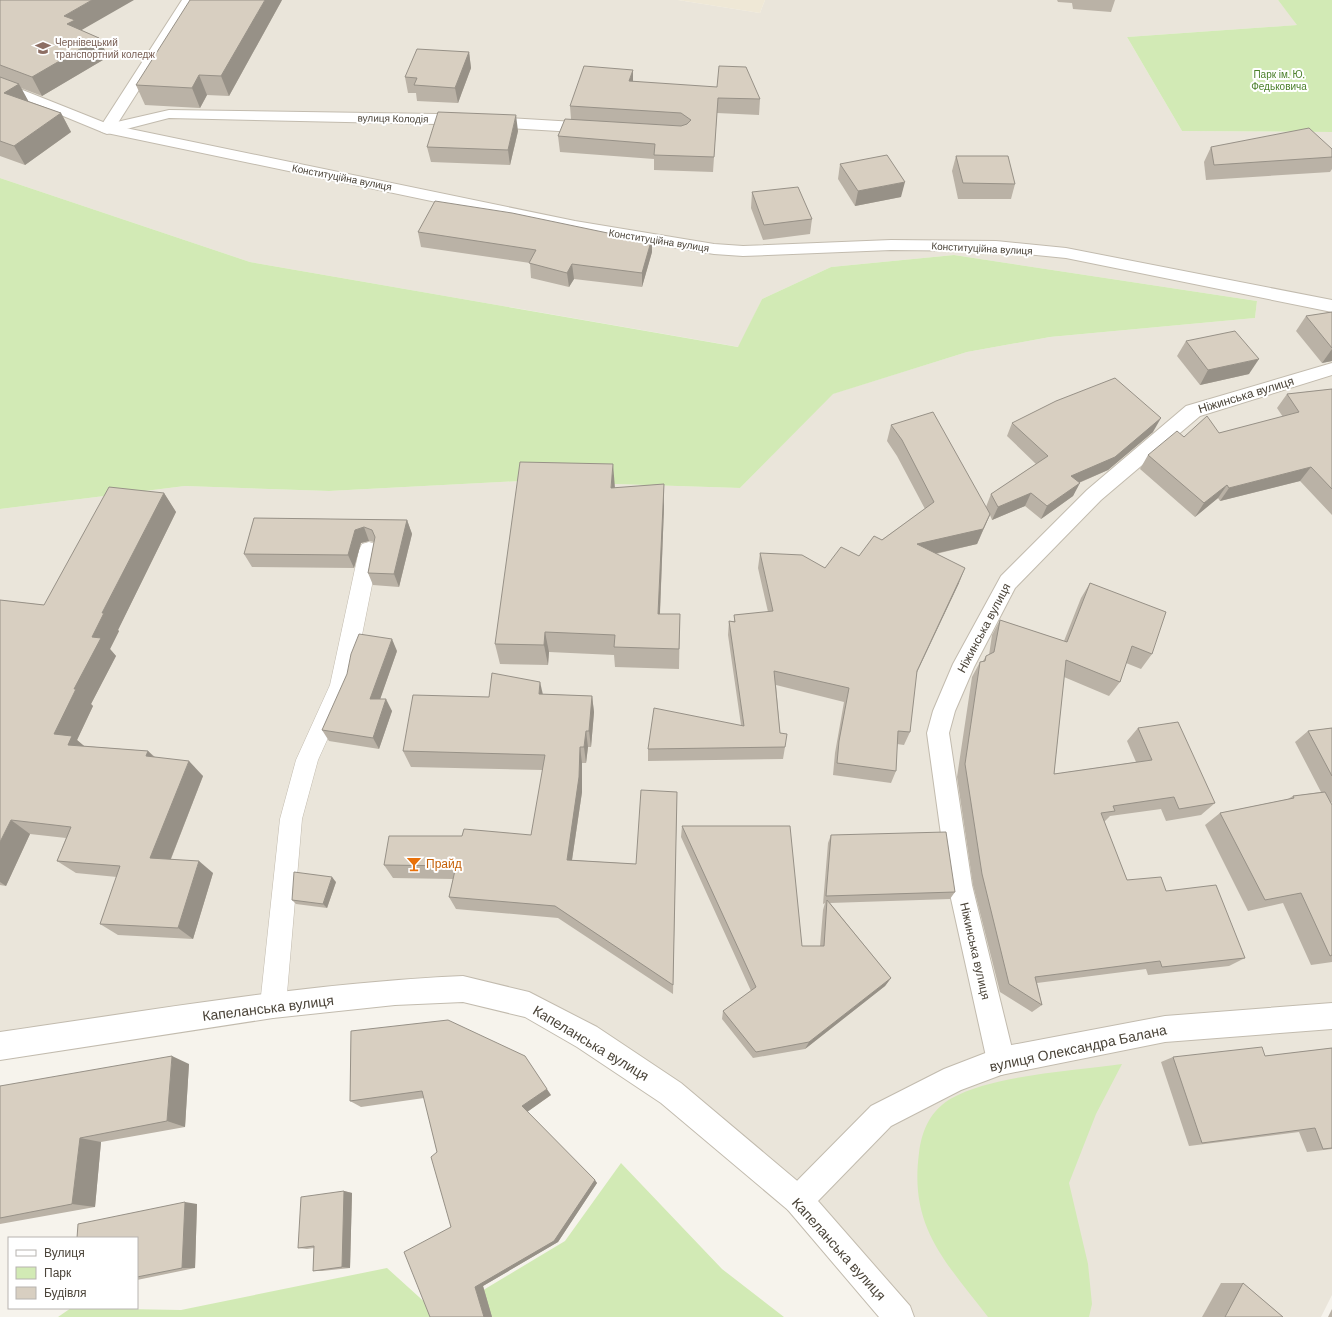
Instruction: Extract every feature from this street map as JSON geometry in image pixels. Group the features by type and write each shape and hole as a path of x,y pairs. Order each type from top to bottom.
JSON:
{"street":[{"path":"107,129 189,0"},
{"name":"Конституційна вулиця","path":"0,85 107,129 575,226 714,249 743,250 906,245 996,246 1066,253 1332,306"},
{"name":"вулиця Колодія","path":"107,129 169,114 437,119 605,129"},
{"name":"Ніжинська вулиця","path":"1001,1061 960,886 938,733 944,711 964,664 1008,582 1094,495 1194,411 1249,393 1332,369"},
{"name":"Капеланська вулиця","path":"0,1046 273,1006 395,992 463,989 529,1005 587,1037 671,1093 798,1200 899,1317"},
{"name":"вулиця Олександра Балана","path":"798,1200 881,1116 954,1079 1001,1061 1165,1029 1332,1016"}],"lane":[{"path":"273,1006 291,819 307,760 341,685 369,550"}],"shaded area":[{"path":"0,0 678,0 760,13 765,0 1278,0 1298,25 1127,37 1182,131 1332,132 1332,1295 1321,1317 912,1317 672,1084 463,983 0,1037 0,509 185,486 329,491 521,481 740,488 832,394 967,352 1050,337 1255,318 1257,301 954,255 831,267 762,299 739,347 250,262 0,178"},
{"path":"678,0 765,0 760,13"}],"green space":[{"name":"Парк ім. Ю. Федьковича","path":"1278,0 1332,0 1332,132 1182,131 1127,37 1297,25"},
{"path":"0,178 250,262 738,347 762,299 831,267 954,255 1257,301 1255,318 1050,337 967,352 833,394 740,488 521,481 329,491 185,486 0,509"},
{"path":"1122,1064 1096,1114 1069,1183 1088,1264 1092,1304 1089,1317 988,1317 945,1261 925,1223 920,1203 917,1179 920,1144 925,1128 938,1108 952,1098 969,1090 989,1084 1034,1075"},
{"path":"621,1163 722,1269 784,1317 58,1317 70,1309 181,1310 387,1268 440,1316 565,1241"}],"building":[{"path":"0,0 92,0 64,16 75,20 67,24 99,38 32,77 0,65"},
{"path":"190,0 265,0 221,76 199,75 192,88 136,85"},
{"path":"417,49 469,52 455,88 414,85 417,78 405,77"},
{"path":"584,66 633,70 629,81 717,87 719,66 746,67 760,99 718,98 714,157 654,155 655,144 558,136 565,119 681,126 687,124 691,120 681,113 570,106"},
{"path":"0,77 19,84 4,93 61,113 14,146 0,141"},
{"path":"438,112 516,115 508,150 427,147"},
{"path":"1309,128 1332,149 1332,157 1214,165 1211,147"},
{"path":"887,155 905,182 858,191 840,164"},
{"path":"956,156 1008,156 1015,184 963,183"},
{"path":"798,187 812,219 764,225 752,192"},
{"path":"435,201 512,213 622,236 623,234 652,238 642,273 572,264 567,273 529,263 536,250 418,232"},
{"path":"1332,312 1332,348 1306,316"},
{"path":"1235,331 1259,359 1208,370 1186,341"},
{"path":"1115,378 1161,418 1115,457 1071,476 1080,483 1047,506 1031,493 998,507 991,494 1048,456 1012,423 1056,401"},
{"path":"1332,389 1332,489 1311,467 1229,488 1227,485 1204,503 1148,455 1177,431 1184,437 1207,416 1219,433 1299,412 1287,394"},
{"path":"933,412 990,514 983,529 917,544 965,568 917,671 910,732 898,731 896,771 837,763 839,741 849,688 774,671 780,733 787,734 785,747 648,749 654,708 744,726 729,621 735,622 734,615 773,611 760,553 802,555 825,568 841,547 859,556 874,536 882,540 934,502 902,440 891,425"},
{"path":"520,462 613,464 611,488 664,484 658,614 680,614 679,649 614,647 615,635 545,632 544,645 495,644"},
{"path":"109,487 164,493 102,613 104,613 92,637 101,638 74,689 76,689 54,734 72,736 68,745 148,751 146,756 189,761 150,858 199,861 178,928 100,924 120,866 57,861 71,827 11,820 0,842 0,600 44,605"},
{"path":"254,518 407,520 394,574 368,573 375,537 372,530 364,527 355,530 348,555 244,554"},
{"path":"1090,583 1166,612 1152,654 1132,646 1120,682 1066,660 1054,774 1152,760 1138,728 1178,722 1215,803 1179,809 1174,797 1113,806 1115,811 1101,813 1127,880 1161,877 1166,891 1216,885 1245,958 1162,967 1160,961 1035,977 1042,1005 1009,984 982,874 965,764 980,662 985,661 986,656 994,652 1000,620 1067,642"},
{"path":"359,634 392,639 370,699 386,699 373,738 322,730 347,674 351,654"},
{"path":"492,673 540,682 539,694 592,696 589,731 586,731 584,747 580,747 579,777 567,860 636,864 641,790 677,792 673,985 555,906 449,897 456,866 384,865 389,836 462,836 464,829 531,835 545,755 403,751 413,695 489,697"},
{"path":"1332,728 1332,776 1308,731"},
{"path":"1325,792 1332,805 1332,955 1330,956 1301,893 1265,900 1220,813 1294,798 1293,796"},
{"path":"682,826 790,826 802,946 824,946 827,900 891,978 809,1042 756,1052 723,1011 756,987"},
{"path":"946,832 955,892 826,896 831,835"},
{"path":"294,872 332,877 323,904 292,900"},
{"path":"448,1020 525,1056 547,1089 522,1106 595,1180 554,1241 475,1287 484,1317 430,1317 404,1252 451,1227 431,1157 437,1152 422,1091 350,1101 351,1031"},
{"path":"1262,1047 1265,1056 1332,1048 1332,1148 1323,1149 1315,1128 1202,1143 1173,1057"},
{"path":"172,1056 167,1121 80,1138 72,1204 0,1218 0,1086"},
{"path":"344,1191 342,1267 313,1271 314,1246 298,1248 301,1197"},
{"path":"185,1202 182,1268 138,1277 138,1237 77,1237 78,1224"},
{"path":"1243,1283 1283,1317 1225,1317"}],"place":[{"name":"Чернівецький транспортний коледж","path":"43,48"},
{"name":"Прайд","path":"414,864"}]}
